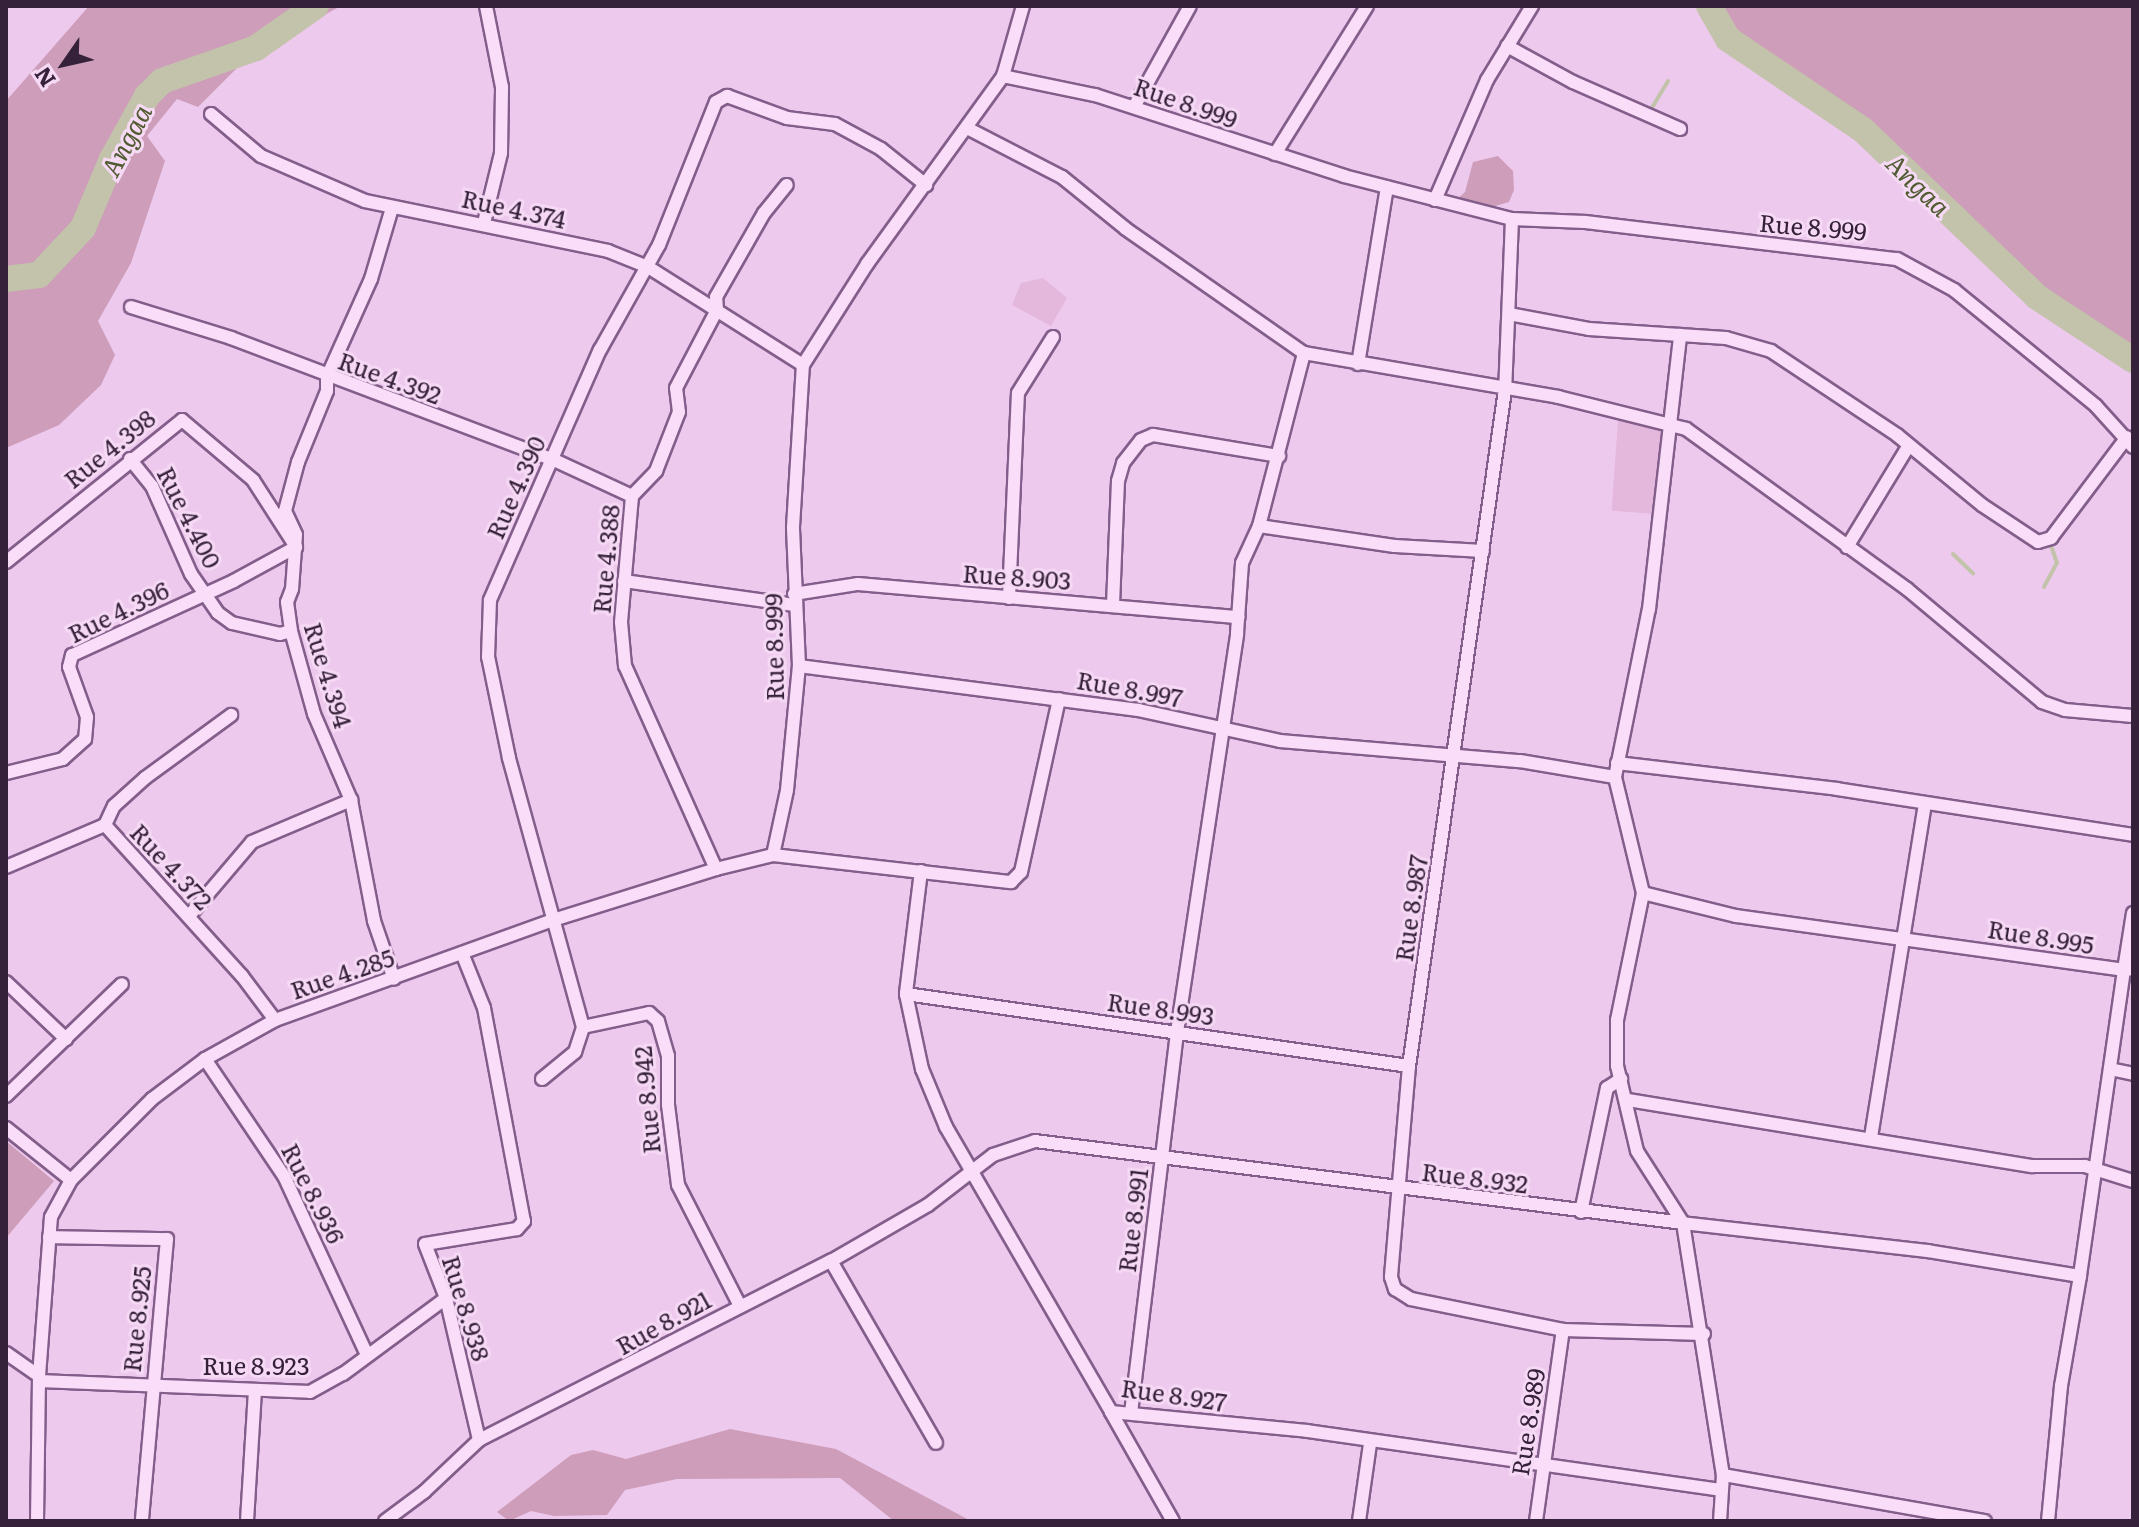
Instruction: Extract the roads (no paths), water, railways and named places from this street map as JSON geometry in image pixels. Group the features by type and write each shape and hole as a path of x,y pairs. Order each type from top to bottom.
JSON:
{"street":[{"path":"484,223 496,187 502,87 486,6"},
{"path":"1003,76 1023,6"},
{"path":"1134,107 1190,6"},
{"path":"1275,154 1367,6"},
{"path":"1435,200 1507,46 1532,6"},
{"path":"1507,46 1573,82 1680,129"},
{"name":"Rue 8.999","path":"773,855 787,790 799,666 794,599 797,408 803,365 867,264 1003,76 1134,107 1275,154 1512,219 1856,251 1897,259 1954,290 2130,442"},
{"name":"Rue 4.390","path":"550,921 491,671 487,620 490,600 600,350 648,267 721,97 799,121 835,124 881,149 926,185"},
{"name":"Rue 4.374","path":"211,114 277,165 392,208 484,223 608,251 648,267 803,365"},
{"path":"967,128 1062,177 1126,229 1304,353 1672,424 1714,445 1907,589 2042,702 2065,710 2133,716"},
{"name":"Rue 4.388","path":"716,869 625,666 624,581 632,496 656,471 679,412 676,388 717,310 721,287 764,213 787,185"},
{"path":"1358,364 1387,187"},
{"name":"Rue 4.394","path":"392,208 371,279 327,377 327,391 298,462 285,511 296,547 287,602 291,631 314,714 351,800 374,921 394,979"},
{"name":"Rue 8.987","path":"1512,219 1505,390 1409,1066 1389,1262 1395,1289 1402,1295 1563,1330 1704,1334"},
{"name":"Rue 4.392","path":"131,307 231,338 327,377 552,459 632,496"},
{"path":"1509,314 1589,329 1726,338 1771,351 1909,445 1982,505 2045,542 2130,442"},
{"path":"1680,335 1649,609 1615,777 1643,893 1617,1020 1621,1079 1628,1100 1627,1127 1637,1151 1683,1223 1704,1334 1723,1475 1720,1521"},
{"path":"1009,598 1018,393 1053,337"},
{"name":"Rue 8.991","path":"1131,1413 1177,1032 1239,617 1242,563 1259,526 1304,353"},
{"name":"Rue 4.398","path":"6,562 182,420 253,480 296,547"},
{"path":"1113,605 1118,481 1123,463 1141,440 1153,435 1279,456"},
{"path":"1847,547 1909,445"},
{"name":"Rue 4.400","path":"130,459 152,486 191,574 232,623 280,634 291,631"},
{"path":"1259,526 1395,546 1483,551"},
{"name":"Rue 4.396","path":"6,773 63,759 85,739 87,717 69,667 72,655 207,594 296,547"},
{"name":"Rue 8.903","path":"624,581 794,599 846,583 1239,617"},
{"name":"Rue 8.997","path":"799,666 1059,699 1280,741 1453,754 1615,777"},
{"name":"Rue 4.285","path":"37,1521 39,1379 51,1217 71,1180 122,1125 205,1059 275,1020 550,921 716,869 773,855 1011,882 1021,872 1059,699"},
{"path":"105,825 114,806 145,778 231,715"},
{"path":"1617,763 1925,803 2133,835"},
{"path":"189,916 252,842 351,800"},
{"path":"1871,1137 1900,938 1925,803"},
{"name":"Rue 4.372","path":"6,867 105,825 189,916 275,1020"},
{"name":"Rue 8.927","path":"921,871 906,994 922,1069 973,1174 1111,1412 1307,1431 1370,1444 1543,1462 1720,1490"},
{"name":"Rue 8.995","path":"1643,893 1736,916 2129,970 2093,1168 2080,1276 2061,1386 2048,1521"},
{"path":"2129,970 2133,913"},
{"path":"542,1079 575,1052 583,1027 550,921"},
{"name":"Rue 8.938","path":"462,953 484,1008 524,1221 517,1229 425,1244 446,1298 479,1440"},
{"path":"6,982 66,1039"},
{"path":"6,1096 122,984"},
{"name":"Rue 8.993","path":"906,994 1409,1066"},
{"name":"Rue 8.942","path":"583,1027 649,1013 658,1021 668,1056 668,1105 678,1185 739,1304"},
{"name":"Rue 8.936","path":"205,1059 284,1176 367,1355"},
{"path":"2110,1069 2133,1074"},
{"path":"1581,1212 1607,1088 1621,1079"},
{"path":"1628,1100 1871,1137 2033,1166 2093,1168 2133,1181"},
{"path":"6,1128 71,1180"},
{"name":"Rue 8.932","path":"973,1174 993,1155 1022,1142 1683,1223"},
{"name":"Rue 8.921","path":"385,1521 424,1492 479,1440 638,1363 739,1304 831,1261 973,1174"},
{"path":"1683,1223 1928,1251 2080,1276"},
{"name":"Rue 8.925","path":"49,1237 167,1239 151,1384 142,1521"},
{"path":"831,1261 936,1443"},
{"name":"Rue 8.923","path":"39,1379 255,1392 310,1392 446,1298"},
{"name":"Rue 8.989","path":"1536,1521 1563,1330"},
{"path":"6,1353 39,1379"},
{"path":"247,1521 255,1392"},
{"path":"1111,1412 1173,1521"},
{"path":"1359,1521 1370,1444"},
{"path":"1723,1475 1985,1521"}],"waterway":[{"name":"Angaa","path":"6,279 39,275 83,228 112,159 147,96 162,81 256,48 316,6"},
{"name":"Angaa","path":"1709,6 1728,39 1863,130 2037,297 2133,360"},
{"path":"1650,111 1668,81"},
{"path":"2044,587 2057,563 2051,546"},
{"path":"1953,554 1973,573"}]}
